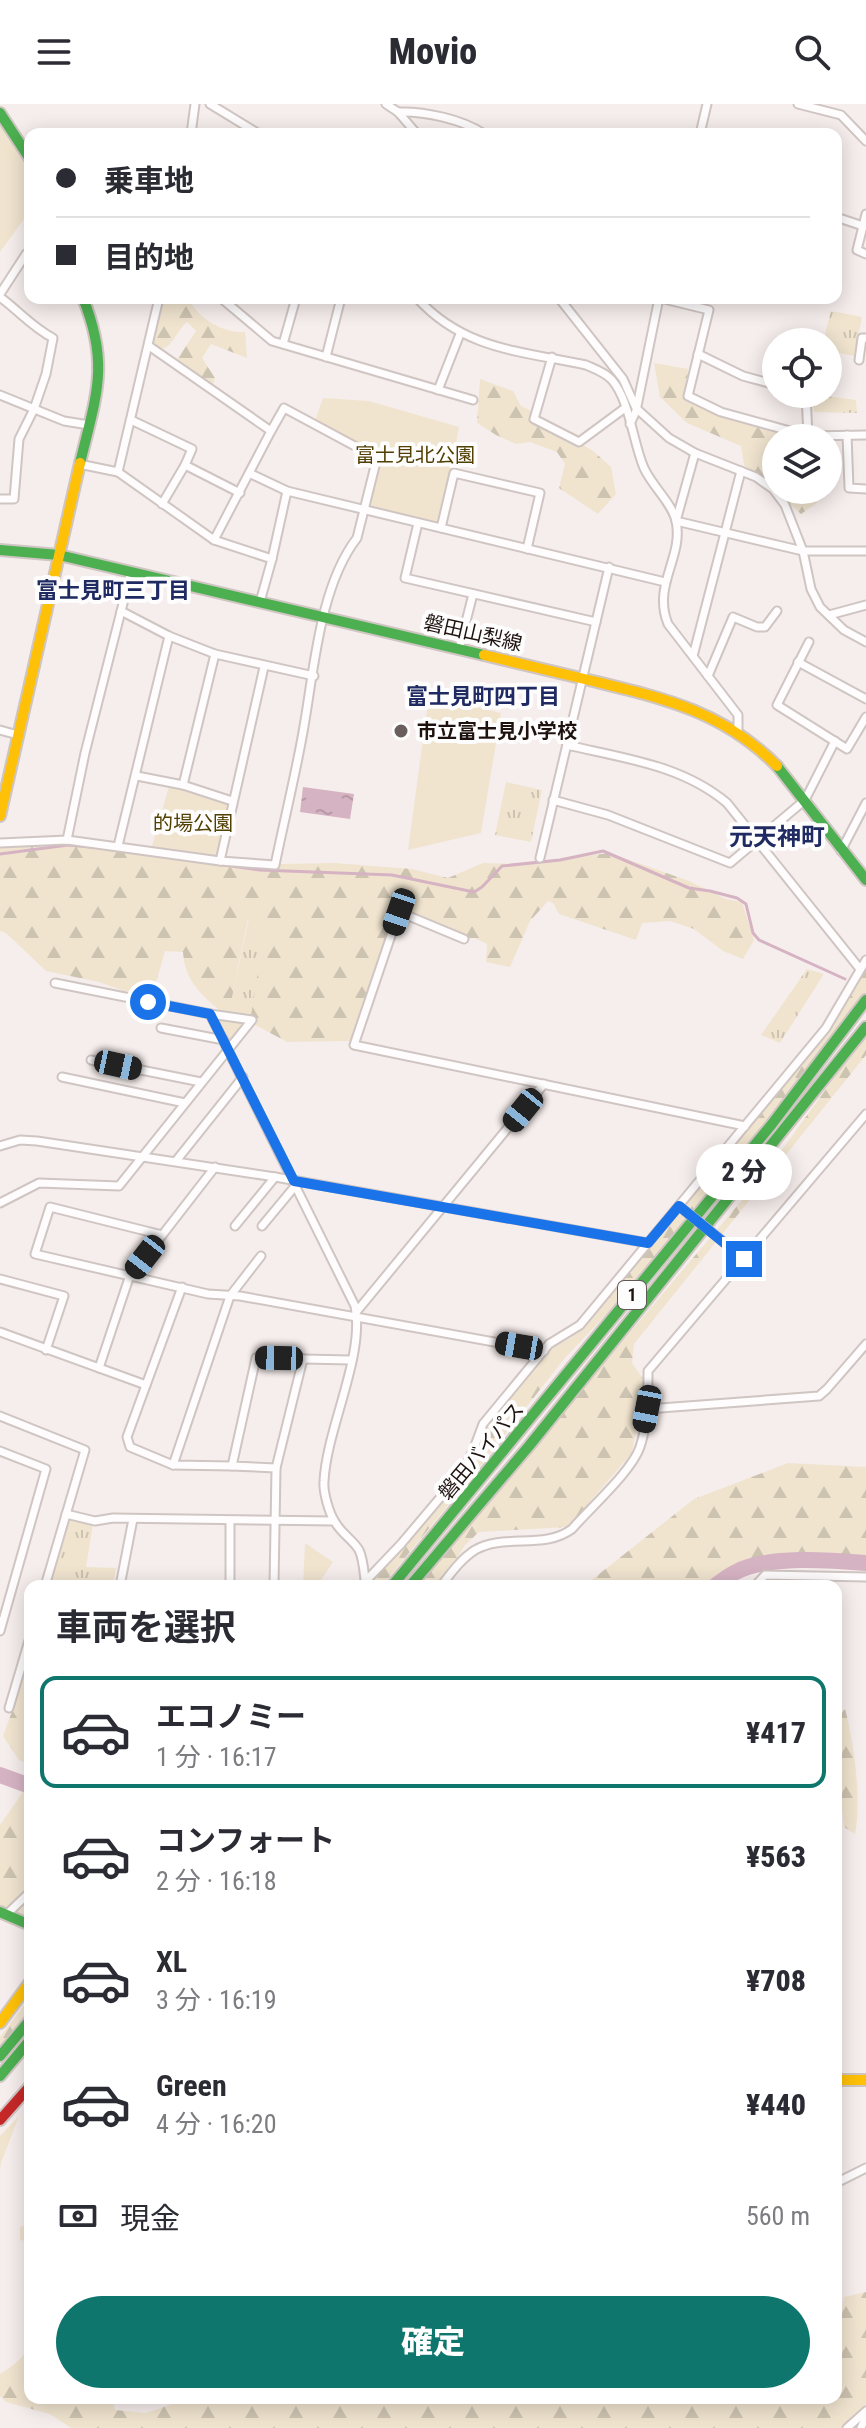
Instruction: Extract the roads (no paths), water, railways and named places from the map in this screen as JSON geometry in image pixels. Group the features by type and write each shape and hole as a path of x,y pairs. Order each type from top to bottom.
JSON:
{"main road":[{"path":"0,113 24,143"},
{"path":"0,816 100,379 93,316 86,304"},
{"name":"磐田山梨線","path":"0,550 59,555 583,678 664,698 705,713 738,732 766,754 866,880"},
{"name":"磐田バイパス","path":"397,1580 762,1136 866,1000"},
{"name":"磐田バイパス","path":"415,1580 529,1446 866,1027"},
{"path":"3,1913 24,1922"},
{"path":"0,2023 24,1990"},
{"path":"0,2056 24,2027"},
{"path":"0,2076 24,2047"},
{"path":"842,2080 866,2080"},
{"path":"0,2120 24,2093"}],"street":[{"path":"192,128 195,104"},
{"path":"210,104 249,128"},
{"path":"386,104 412,128"},
{"path":"701,128 707,104"},
{"path":"798,104 841,115 866,141"},
{"path":"398,112 430,113 476,128"},
{"path":"866,214 857,250 866,254"},
{"path":"842,219 863,226"},
{"path":"0,499 14,499 19,439 46,374 53,338 30,325 26,316 0,296 24,259"},
{"path":"118,472 158,304"},
{"path":"228,304 272,341 473,400"},
{"path":"283,344 294,304"},
{"path":"326,357 339,304"},
{"path":"423,304 444,324 476,341 601,371 612,380 625,408 644,466 676,521 677,539 665,582 662,609 668,624 738,715 738,732"},
{"path":"564,304 623,379 636,408 669,438 695,453 756,477 773,489 785,505 803,551 811,589 820,607 844,630 866,642"},
{"path":"630,425 659,304"},
{"path":"684,304 709,310 688,396 721,412 764,424"},
{"path":"438,390 460,334"},
{"path":"859,360 862,338 866,338"},
{"path":"149,346 271,431"},
{"path":"698,354 743,376 762,381"},
{"path":"552,357 534,419 579,442 625,408"},
{"path":"0,395 64,421 89,425"},
{"path":"0,843 67,840 220,861 275,865 325,617 334,582 349,548 357,538 377,458 284,408 214,540"},
{"path":"131,420 192,449 162,504"},
{"path":"842,435 866,435"},
{"path":"847,435 849,488 866,489"},
{"path":"676,521 695,453"},
{"path":"79,464 118,472 214,540 272,559"},
{"path":"185,465 240,493"},
{"path":"693,656 741,471"},
{"path":"441,528 454,473 540,493 527,549"},
{"path":"251,474 287,491 665,582"},
{"path":"260,602 287,491"},
{"path":"676,521 803,551 866,551"},
{"path":"418,523 405,578 596,622"},
{"path":"540,858 609,567"},
{"path":"67,840 85,753 131,572"},
{"path":"459,649 473,594"},
{"path":"829,615 866,605"},
{"path":"121,611 169,636 215,654 314,676"},
{"path":"708,676 733,617 765,627 777,611"},
{"path":"118,846 169,636"},
{"path":"809,642 777,705 847,749 866,717"},
{"path":"183,785 215,654"},
{"path":"798,662 866,699"},
{"path":"220,861 264,667"},
{"path":"0,730 18,735"},
{"path":"553,800 608,815 730,863 805,800 835,741"},
{"path":"567,745 657,766 696,780 727,803 860,969"},
{"path":"137,776 183,785 232,801"},
{"path":"841,851 866,805"},
{"path":"464,939 399,912 354,1045 745,1126"},
{"path":"370,1580 461,1473 483,1424 549,1344 580,1325 826,1028 866,960"},
{"path":"0,1203 39,1183 119,1186 201,1082 226,1044 252,1020 55,983"},
{"path":"210,1014 357,1314"},
{"path":"161,1028 226,1044"},
{"path":"91,1060 201,1082"},
{"path":"62,1077 185,1103"},
{"path":"176,1161 243,1077"},
{"path":"365,1580 360,1551 334,1521 323,1484 332,1429 346,1386 357,1314 544,1084"},
{"path":"446,1580 476,1550 491,1544 540,1540 566,1534 572,1529 631,1463 640,1447 647,1409 648,1371 866,1114"},
{"path":"0,1146 20,1140 37,1141 143,1156 648,1243"},
{"path":"99,1368 129,1278 215,1167"},
{"path":"235,1226 275,1177"},
{"path":"262,1226 295,1183"},
{"path":"679,1206 744,1259"},
{"path":"162,1235 50,1207 35,1254 208,1294 357,1314 544,1351"},
{"path":"173,1465 230,1296 261,1256"},
{"path":"0,1279 64,1296 46,1350"},
{"path":"182,1287 127,1437 130,1447 173,1465 276,1468"},
{"path":"0,1332 146,1385"},
{"path":"647,1409 819,1396 866,1344"},
{"path":"232,1466 256,1358 351,1360"},
{"path":"274,1580 276,1468 303,1359"},
{"path":"0,1416 85,1450 47,1580"},
{"path":"0,1451 46,1469 3,1609 0,1631"},
{"path":"66,1514 95,1521 113,1518 334,1521"},
{"path":"121,1580 133,1519"},
{"path":"230,1521 230,1580"},
{"path":"760,1580 765,1575 866,1577"},
{"path":"9,1708 24,1657"},
{"path":"3,1913 24,1897"},
{"path":"842,2180 866,2168"},
{"path":"847,2428 866,2414"},
{"path":"861,2428 866,2414"}],"water":[{"path":"303,787 354,794 350,819 300,812"}],"waterway":[{"path":"0,854 68,845 91,847"},
{"path":"110,849 260,870 392,875 474,892 502,866 560,860 603,851 689,888 737,898 746,904 753,933 759,940 845,979"},
{"path":"723,1580 736,1572 765,1563 800,1560 866,1563"},
{"path":"0,1775 24,1784"}],"place":[{"name":"市立富士見小学校","path":"401,731"}],"district":[{"name":"富士見町三丁目","path":"113,590"},
{"name":"富士見町四丁目","path":"483,696"},
{"name":"元天神町","path":"777,837"}],"park label":[{"name":"富士見北公園","path":"415,455"},
{"name":"的場公園","path":"193,823"}]}
